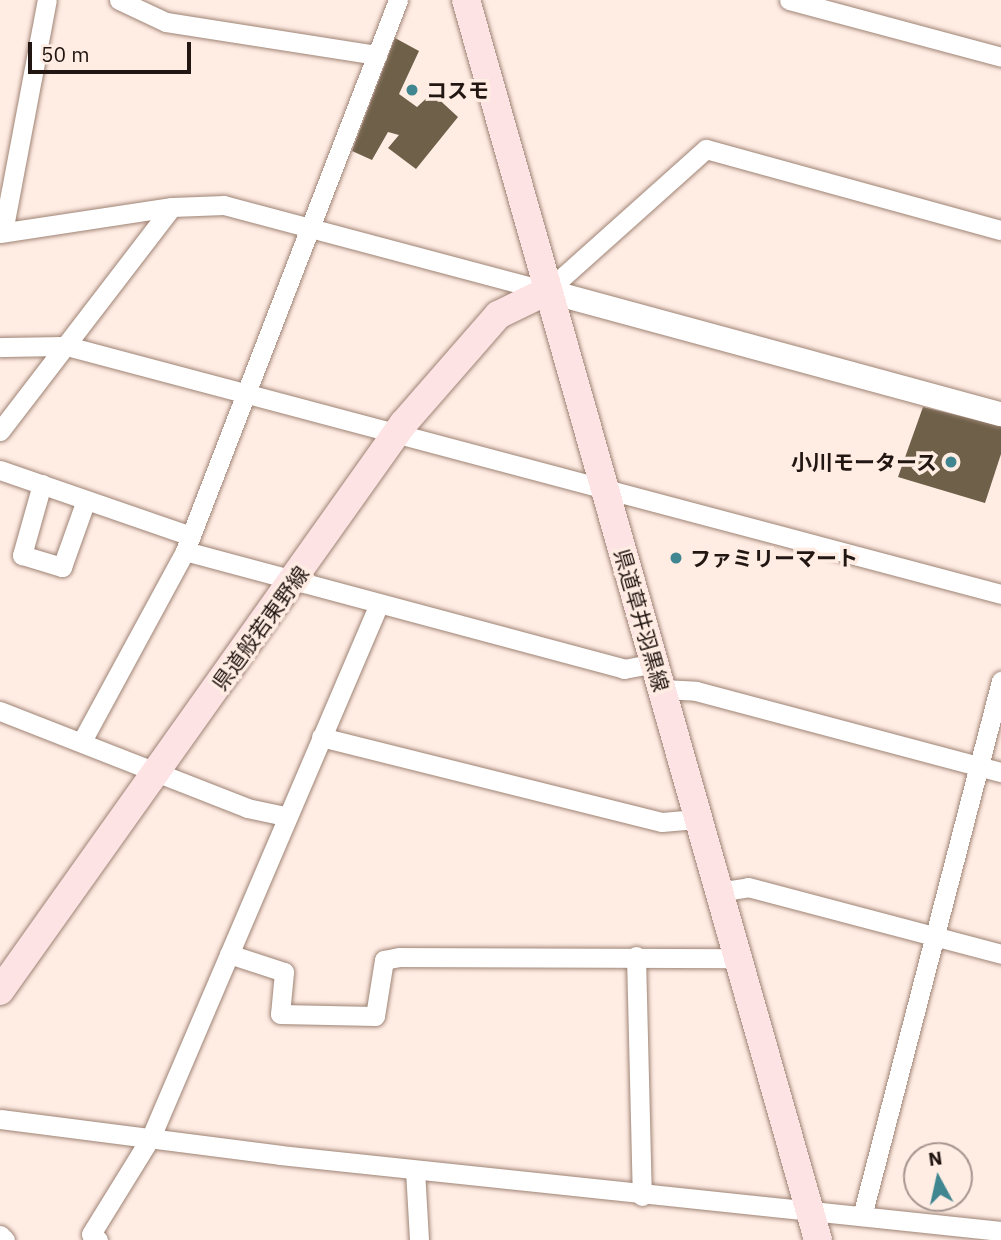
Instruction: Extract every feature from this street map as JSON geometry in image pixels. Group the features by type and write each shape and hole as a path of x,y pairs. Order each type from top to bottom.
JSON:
{"main road":[{"name":"県道草井羽黒線","path":"466,0 818,1240"},
{"name":"県道般若東野線","path":"0,991 398,432 498,315 547,291"}],"street":[{"path":"47,0 1,232 172,207 224,205 312,226 1001,414"},
{"path":"119,0 166,22 377,55"},
{"path":"82,741 188,543 398,0"},
{"path":"789,0 1001,57"},
{"path":"547,291 706,149 1001,230"},
{"path":"0,431 172,207"},
{"path":"0,346 67,346 1001,594"},
{"path":"0,470 86,500 188,543 293,582 658,676 696,691 1001,772"},
{"path":"42,484 22,555 62,568 86,500"},
{"path":"91,1238 151,1137 286,816 379,606"},
{"path":"862,1216 1001,681"},
{"path":"0,711 158,770 247,808 286,816"},
{"path":"321,737 662,822 699,819"},
{"path":"718,892 748,887 1001,954"},
{"path":"229,954 284,972 280,1014 375,1016 384,960 636,956 736,958"},
{"path":"636,956 642,1196"},
{"path":"0,1118 642,1196 1001,1231"},
{"path":"415,1170 419,1240"},
{"path":"0,1235 5,1240"}],"building":[{"path":"395,38 419,51 399,94 417,107 432,93 458,117 416,169 388,148 399,135 388,132 372,160 352,151"},
{"path":"923,407 1001,426 1001,454 985,503 898,477"}],"place":[{"name":"コスモ","path":"412,90"},
{"name":"小川モータース","path":"951,462"},
{"name":"ファミリーマート","path":"676,558"}]}
